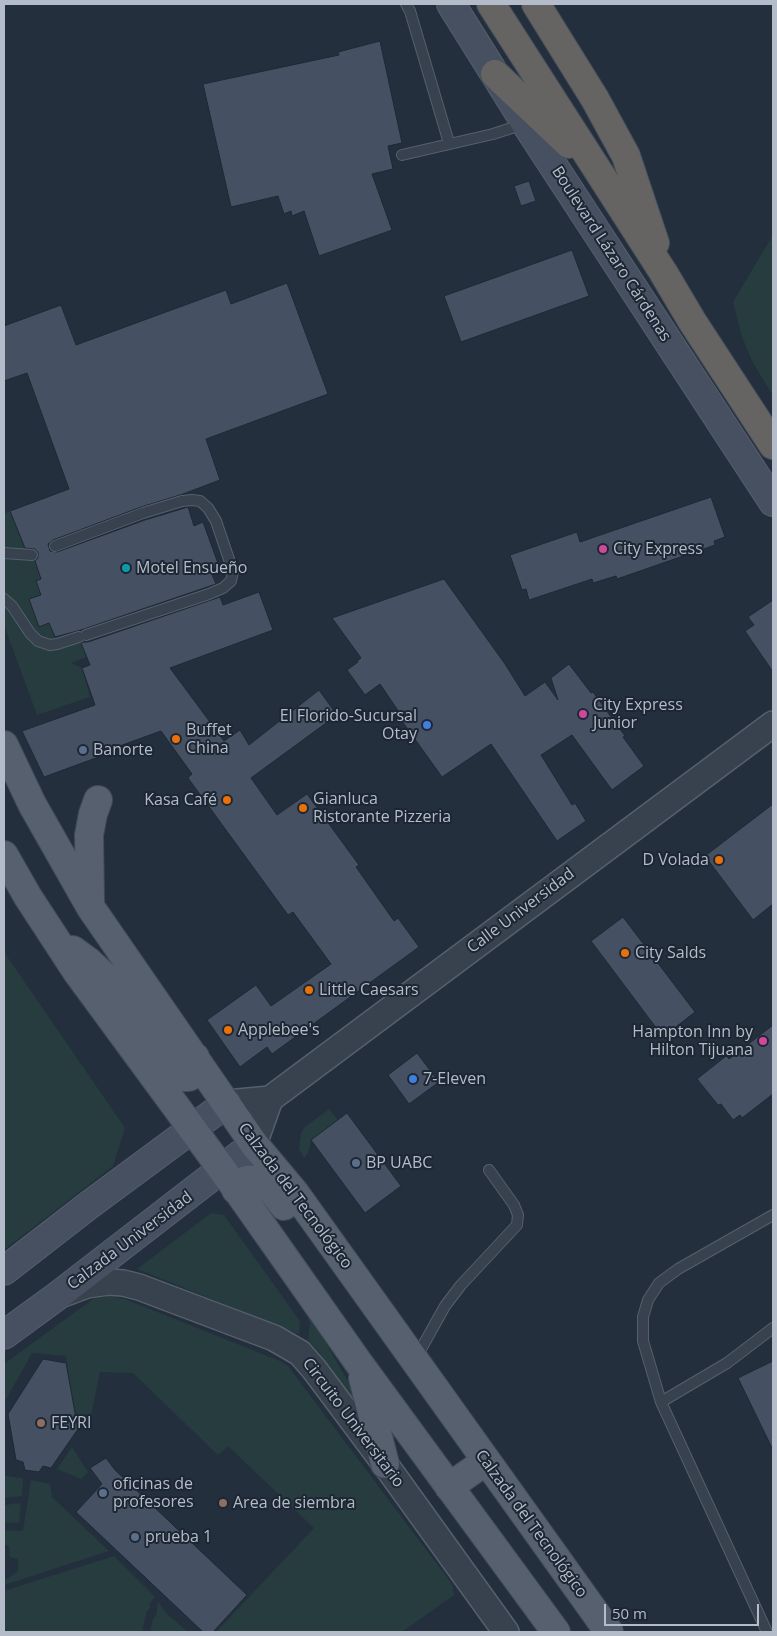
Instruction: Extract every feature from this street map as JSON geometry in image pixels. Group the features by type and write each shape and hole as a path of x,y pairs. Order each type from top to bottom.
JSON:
{"highway":[{"name":"Boulevard Lázaro Cárdenas","path":"491,4 773,445"},
{"path":"536,4 595,99 626,156 649,222 663,272"},
{"path":"495,74 599,172"}],"main road":[{"name":"Boulevard Lázaro Cárdenas","path":"451,4 526,124 773,502"},
{"name":"Calzada del Tecnológico","path":"4,744 32,804 91,908 196,1057 254,1144 332,1244 414,1362 609,1632"},
{"path":"91,908 88,864 89,835 98,800"},
{"path":"4,855 28,897 77,972 192,1128 358,1362 556,1632"},
{"path":"56,941 72,949 104,976 177,1074 183,1077 189,1077 193,1074 196,1057"},
{"path":"4,1271 89,1205 227,1103"},
{"name":"Calzada Universidad","path":"4,1335 56,1297 229,1180 254,1144"},
{"path":"229,1180 258,1179 269,1187 314,1241 332,1244"},
{"path":"358,1362 385,1464"},
{"path":"449,1487 486,1462"}],"street":[{"name":"Calle Universidad","path":"227,1103 270,1098 773,724"},
{"path":"254,1144 270,1098"},
{"name":"Circuito Universitario","path":"56,1297 87,1285 109,1282 123,1283 139,1287 274,1338 300,1353 385,1464 506,1632"}],"lane":[{"path":"406,4 410,11 449,143"},
{"path":"402,154 493,134 526,124"},
{"path":"4,599 12,606 30,633 38,641 50,645 83,636 209,594 223,588 231,581 233,571 216,521 208,508 200,501 182,501 143,513 55,546"},
{"path":"4,553 32,555"},
{"path":"414,1362 445,1306 461,1285 517,1225 518,1216 514,1204 489,1170"},
{"path":"767,1632 661,1402 643,1341 643,1317 648,1300 659,1283 678,1269 773,1215"},
{"path":"661,1402 727,1363 773,1328"}],"green space":[{"path":"773,235 773,396 752,361 742,337 733,302"},
{"path":"10,511 25,549 30,547 41,579 36,581 41,595 29,600 39,627 49,623 56,641 78,633 86,657 71,663 82,668 90,697 37,715 4,625 4,514"},
{"path":"4,952 125,1128 113,1166 4,1250"},
{"path":"329,1109 338,1120 311,1140 308,1153 304,1158 299,1149 301,1133 305,1127"},
{"path":"211,1213 224,1215 297,1317 300,1322 299,1334 137,1269"},
{"path":"108,1296 125,1299 280,1361 288,1366 452,1584 454,1595 402,1632 216,1632 314,1528 228,1446 218,1455 133,1373 100,1372 89,1426 76,1426 66,1356 32,1353 4,1403 4,1364 93,1299"},
{"path":"307,1316 320,1333 363,1407 360,1408 308,1340 310,1323"},
{"path":"72,1447 88,1472 81,1479 57,1469"},
{"path":"5,1476 23,1478 22,1496 4,1498"},
{"path":"31,1480 50,1484 52,1497 109,1551 4,1585 4,1581 18,1571 18,1559 10,1557 9,1546 4,1544 4,1530 23,1531"},
{"path":"21,1503 19,1523 4,1522 4,1505"},
{"path":"114,1556 155,1597 147,1611 142,1632 4,1632 4,1591"},
{"path":"158,1601 165,1612 188,1632 150,1632 153,1619 156,1616"}],"building":[{"path":"380,41 402,143 388,146 393,169 372,174 392,230 319,256 304,211 292,216 291,211 284,214 278,196 231,207 203,84 339,55 338,52"},
{"path":"529,181 536,201 521,206 514,186"},
{"path":"572,250 589,296 461,342 444,296"},
{"path":"287,283 328,394 206,439 220,480 141,507 53,540 48,544 50,551 57,552 145,520 188,507 194,526 203,522 219,566 210,570 216,584 55,637 49,623 39,627 29,599 41,595 36,581 41,579 35,561 38,558 38,552 35,549 25,548 10,511 69,489 27,373 4,381 4,326 61,305 76,345 226,290 231,304"},
{"name":"City Express","path":"711,497 725,537 714,541 715,545 617,579 616,576 593,583 592,579 529,600 526,589 522,590 510,555 577,532 580,542"},
{"path":"444,579 505,664 525,696 545,682 558,700 551,678 569,664 591,693 593,692 644,766 612,790 572,735 541,755 572,805 575,803 586,821 557,841 491,744 442,777 397,714 399,712 380,684 365,695 347,670 361,658 332,618"},
{"path":"259,592 273,630 170,668 224,741 240,730 249,745 319,690 337,715 251,778 277,815 307,794 359,865 356,867 394,921 398,918 419,947 272,1054 267,1047 240,1067 207,1020 256,985 271,1006 331,964 293,912 288,915 188,778 192,774 161,731 103,752 104,755 44,777 22,731 95,705 82,668 90,665 81,643 220,597 223,605"},
{"path":"773,600 773,672 745,631 754,625 748,617"},
{"path":"773,804 773,904 753,920 705,856"},
{"path":"623,917 695,1012 663,1037 591,941"},
{"name":"Hampton Inn by Hilton Tijuana","path":"773,1025 773,1094 742,1118 740,1115 733,1120 721,1104 718,1105 697,1079 726,1056 729,1059"},
{"name":"7-Eleven","path":"417,1053 439,1082 409,1104 388,1075"},
{"name":"BP UABC","path":"347,1113 401,1186 365,1213 311,1140"},
{"path":"43,1359 66,1363 78,1429 51,1468 43,1466 39,1472 25,1470 23,1462 16,1460 8,1414"},
{"path":"773,1361 773,1450 738,1378"},
{"path":"106,1458 115,1470 247,1595 213,1632 203,1632 76,1512 102,1484 90,1468"}],"place":[{"name":"City Express","path":"603,549"},
{"name":"Motel Ensueño","path":"126,568"},
{"name":"City Express Junior","path":"583,714"},
{"name":"El Florido-Sucursal Otay","path":"427,725"},
{"name":"Buffet China","path":"176,739"},
{"name":"Banorte","path":"83,750"},
{"name":"Kasa Café","path":"227,800"},
{"name":"Gianluca Ristorante Pizzeria","path":"303,808"},
{"name":"D Volada","path":"719,860"},
{"name":"City Salds","path":"625,953"},
{"name":"Little Caesars","path":"309,990"},
{"name":"Applebee's","path":"228,1030"},
{"name":"Hampton Inn by Hilton Tijuana","path":"763,1041"},
{"name":"7-Eleven","path":"413,1079"},
{"name":"BP UABC","path":"356,1163"},
{"name":"FEYRI","path":"41,1423"},
{"name":"oficinas de profesores","path":"103,1493"},
{"name":"Area de siembra","path":"223,1503"},
{"name":"prueba 1","path":"135,1537"}]}
